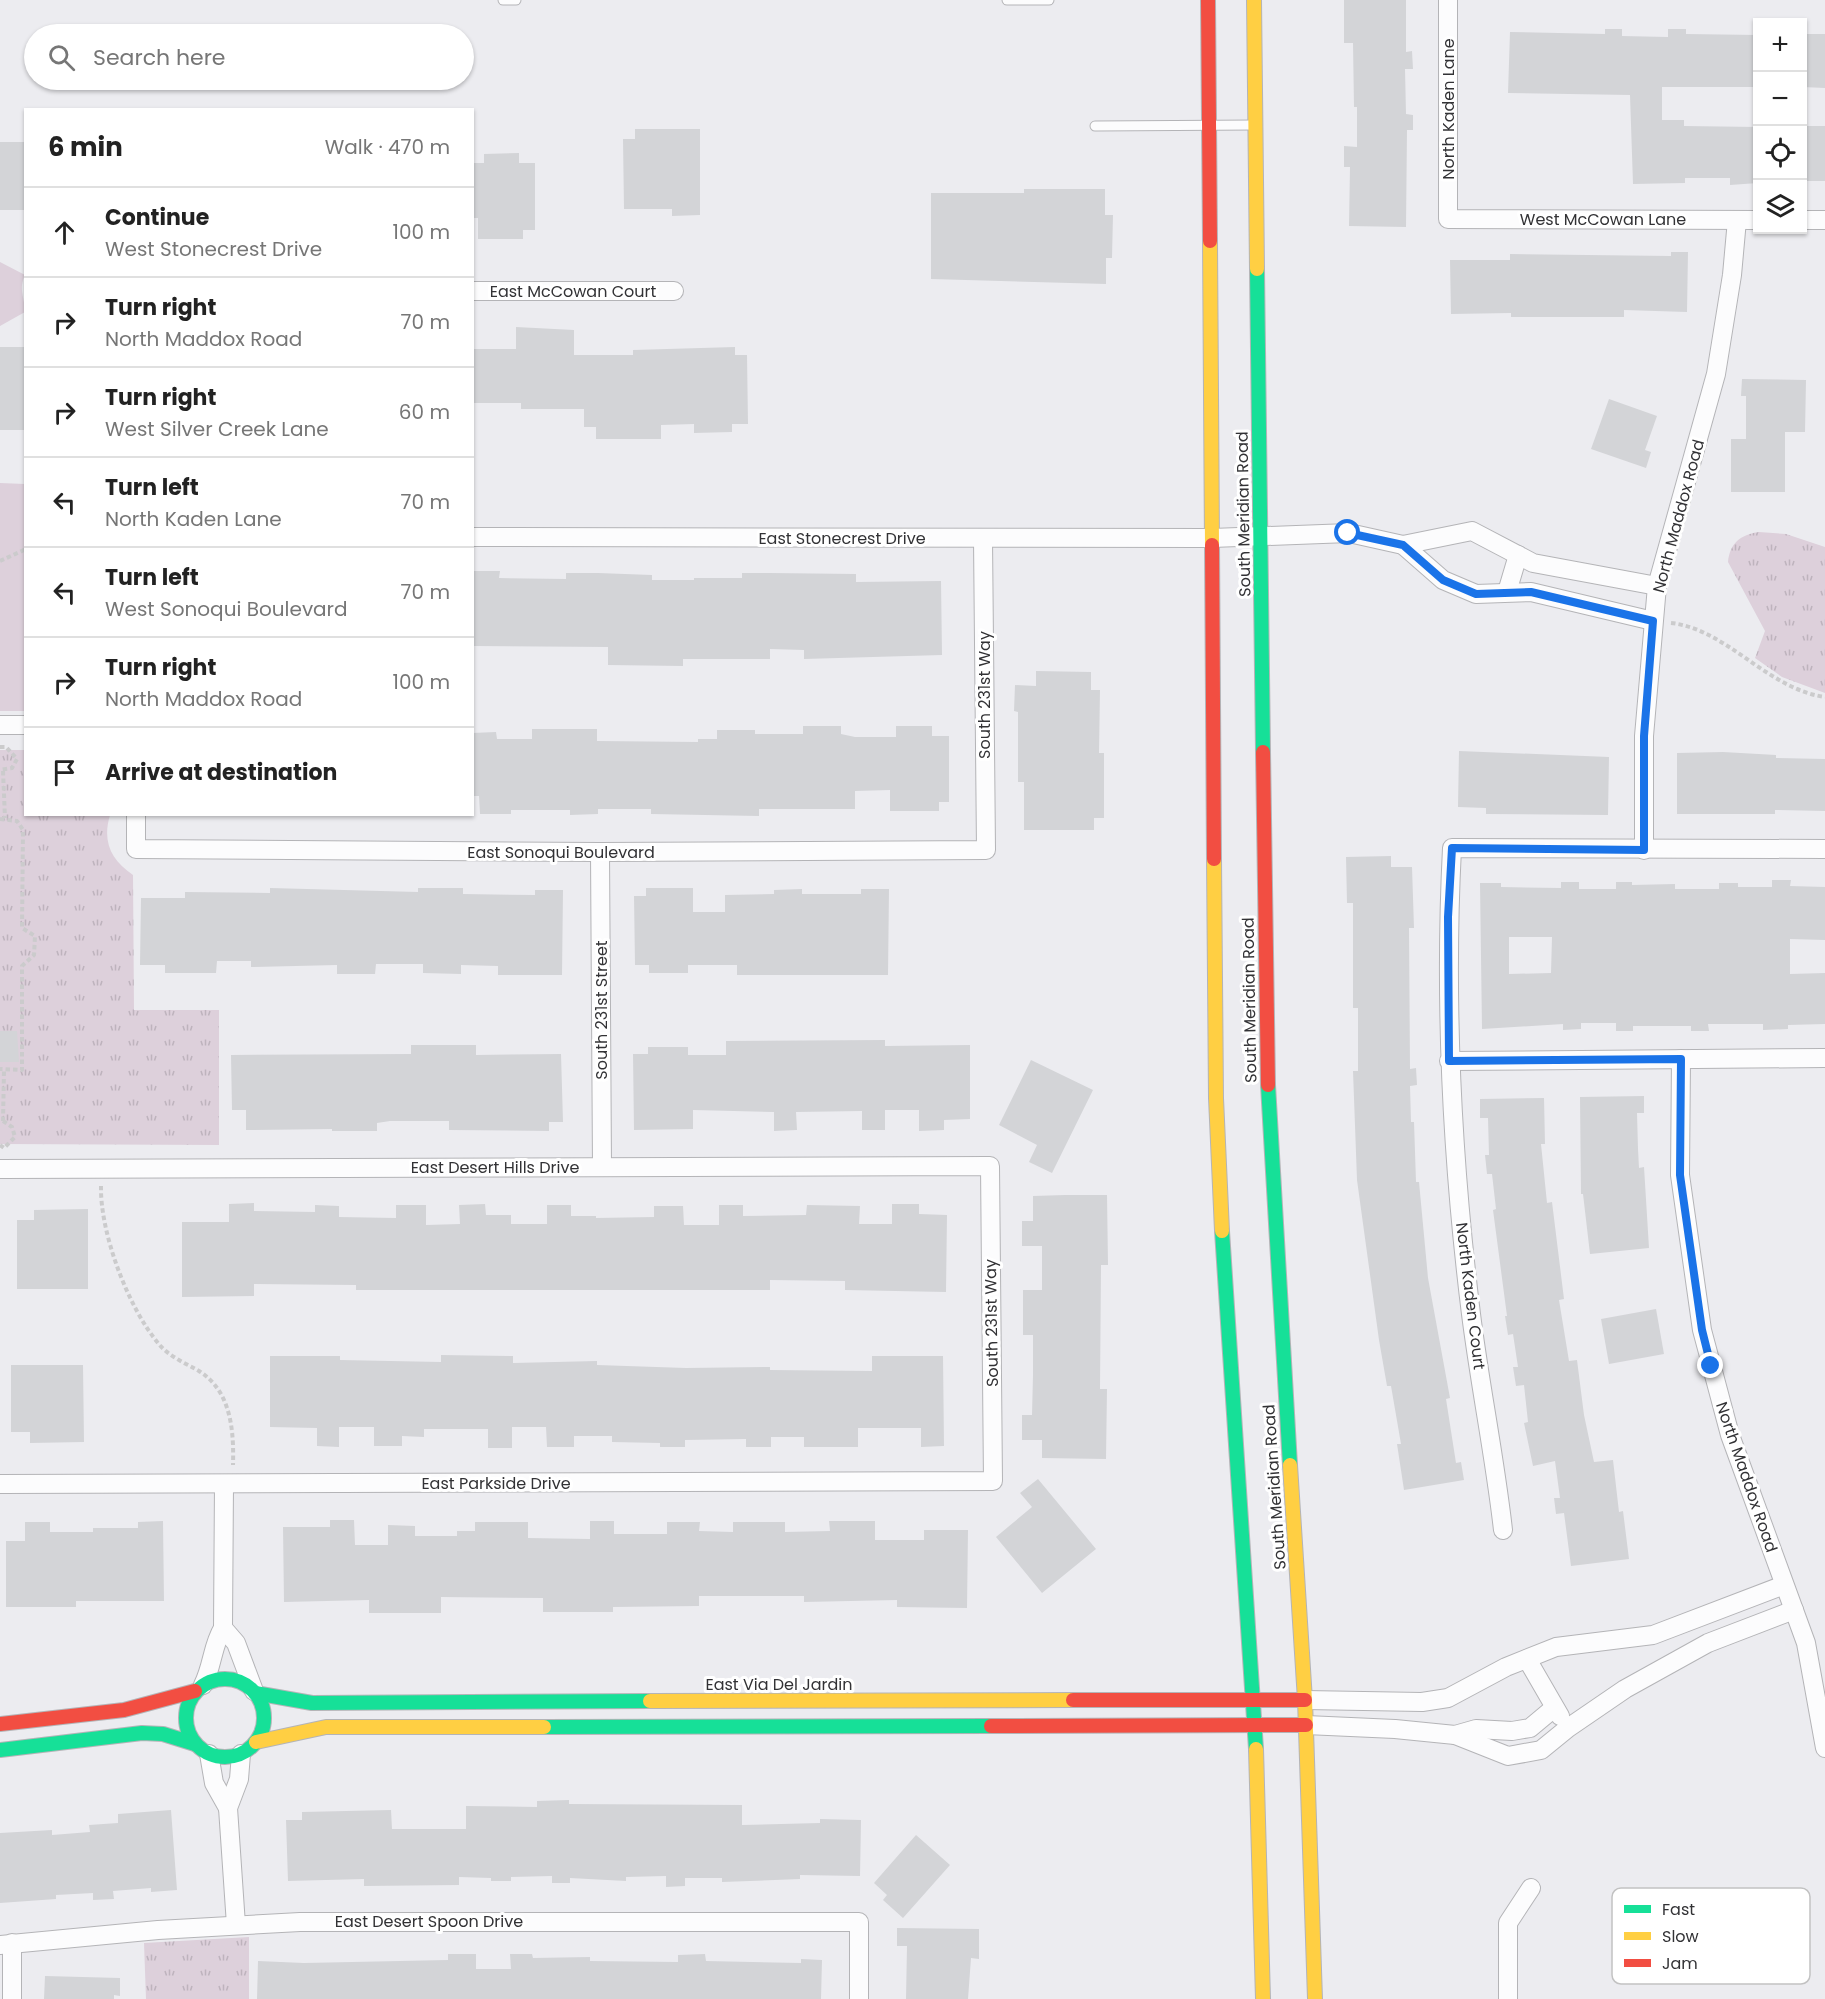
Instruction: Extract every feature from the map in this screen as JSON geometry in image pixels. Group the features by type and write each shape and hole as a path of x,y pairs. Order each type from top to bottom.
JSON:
{"street":[{"name":"South Meridian Road","path":"1208,0 1218,1148 1226,1310 1255,1700 1263,1999"},
{"name":"South Meridian Road","path":"1254,0 1259,537 1270,1184 1305,1700 1316,1999"},
{"name":"North Kaden Lane","path":"1448,0 1448,219"},
{"name":"West McCowan Lane","path":"1448,219 1753,220"},
{"name":"North Maddox Road","path":"1644,850 1644,736 1657,586 1716,374 1732,275 1737,220"},
{"path":"1807,220 1825,220"},
{"name":"East McCowan Court","path":"474,291 674,291"},
{"path":"1403,545 1472,531 1533,563 1657,586"},
{"name":"East Stonecrest Drive","path":"474,537 1212,538 1348,533 1403,545"},
{"name":"South 231st Way","path":"983,539 986,850"},
{"path":"1403,545 1443,580 1476,594 1531,592 1653,621"},
{"path":"1506,592 1518,555"},
{"path":"0,725 24,725"},
{"name":"East Sonoqui Boulevard","path":"136,816 136,849 600,852 986,850"},
{"path":"1825,849 1452,848 1448,917 1449,1061 1825,1058"},
{"name":"South 231st Street","path":"600,852 602,1167"},
{"name":"North Maddox Road","path":"1681,1059 1680,1175 1702,1330 1730,1435 1806,1644 1825,1748"},
{"name":"North Kaden Court","path":"1449,1061 1457,1185 1471,1316 1503,1530"},
{"name":"South 231st Way","path":"990,1166 993,1481"},
{"name":"East Desert Hills Drive","path":"0,1169 990,1166"},
{"name":"East Parkside Drive","path":"0,1484 993,1481"},
{"path":"228,1484 223,1628 214,1642 211,1669 185,1712 185,1723 202,1749 214,1783 228,1808"},
{"path":"1305,1700 1422,1702 1448,1698 1506,1667 1556,1647 1653,1635 1784,1585"},
{"path":"0,1750 142,1733 163,1734 220,1757 241,1754 256,1742 326,1727 1306,1725 1395,1729 1455,1735 1508,1756 1540,1750 1625,1689 1708,1644 1794,1610"},
{"path":"223,1628 236,1643 264,1712 264,1722 256,1742"},
{"path":"1527,1659 1554,1708 1568,1728"},
{"path":"0,1724 169,1702 224,1678 235,1680 254,1692"},
{"name":"East Via Del Jardin","path":"254,1692 306,1704 339,1705 409,1701 1305,1700"},
{"path":"1455,1735 1476,1729 1512,1731 1530,1728 1554,1708"},
{"path":"236,1925 228,1808 239,1779 241,1754"},
{"path":"1508,1999 1508,1923 1531,1888"},
{"name":"East Desert Spoon Drive","path":"6,1944 236,1925 375,1921 859,1922 859,1999"},
{"path":"6,1944 12,1999"}],"lane":[{"path":"503,0 516,0"},
{"path":"1007,0 1048,0"},
{"path":"1095,126 1256,125"}],"path":[{"path":"0,561 24,550"},
{"path":"1653,621 1691,625 1781,682 1825,697"},
{"path":"0,747 6,747 17,759 12,768 2,770 2,819 17,821 23,830 22,928 35,936 34,955 22,966 22,1070 2,1070 1,1122 12,1126 15,1137 4,1148 0,1145"},
{"path":"102,1169 101,1193 105,1220 126,1294 158,1344 214,1381 222,1394 230,1418 233,1444 228,1484"}],"green space":[{"path":"0,262 24,274 22,289 24,313 0,326"},
{"path":"0,483 24,484 24,711 0,711"},
{"path":"1759,532 1786,534 1825,547 1825,693 1782,677 1755,658 1765,631 1728,562 1731,550 1737,541 1746,535"},
{"path":"0,750 24,750 24,816 110,816 107,834 110,850 119,863 133,875 134,1010 219,1010 219,1145 0,1144"},
{"path":"249,1937 249,1999 146,1999 144,1943"}],"building":[{"path":"1344,0 1406,0 1406,52 1412,51 1413,69 1405,69 1406,114 1413,115 1413,130 1407,130 1406,227 1349,226 1350,167 1344,167 1344,146 1357,147 1357,107 1354,107 1353,43 1344,43"},
{"path":"1605,29 1622,29 1622,36 1668,37 1668,29 1686,29 1686,34 1753,35 1753,87 1662,87 1662,120 1684,120 1684,126 1753,127 1753,183 1730,185 1730,178 1685,178 1685,183 1633,184 1630,95 1508,93 1510,32 1605,34"},
{"path":"1807,34 1825,34 1825,88 1807,87"},
{"path":"1807,126 1825,126 1825,181 1807,181"},
{"path":"635,129 700,129 700,215 672,216 672,209 624,209 623,139 635,139"},
{"path":"0,142 24,142 24,210 0,210"},
{"path":"519,153 519,163 535,163 535,230 523,230 523,239 478,239 478,218 474,218 474,163 484,163 484,154"},
{"path":"1024,189 1105,189 1105,215 1113,215 1112,258 1106,258 1106,284 931,279 931,193 1024,193"},
{"path":"1671,252 1688,252 1687,312 1624,310 1624,317 1511,317 1511,313 1451,314 1450,260 1510,260 1510,254 1671,256"},
{"path":"516,327 574,330 574,355 633,355 633,350 735,347 735,355 747,355 748,424 732,424 732,432 694,433 694,424 661,425 661,439 596,439 596,427 584,427 584,409 521,409 521,403 474,403 474,349 516,349"},
{"path":"0,347 24,347 24,430 0,430"},
{"path":"1742,379 1806,380 1805,432 1785,432 1785,492 1731,492 1731,439 1746,439 1746,396 1741,396"},
{"path":"1609,399 1657,416 1645,450 1651,452 1646,468 1591,449"},
{"path":"474,571 500,571 499,578 566,579 566,573 598,573 652,575 652,580 694,580 694,578 742,578 742,573 770,573 856,574 856,582 941,581 942,655 804,659 804,650 770,649 770,659 683,659 683,666 608,665 608,647 474,646"},
{"path":"1036,671 1091,672 1091,690 1100,690 1099,753 1104,753 1104,818 1094,818 1094,830 1024,830 1024,782 1018,782 1018,712 1014,711 1015,685 1036,686"},
{"path":"803,726 841,726 841,734 855,737 896,737 896,726 932,726 932,736 949,736 949,802 939,802 939,811 890,811 890,790 855,791 855,809 759,809 759,816 651,814 651,809 598,809 598,814 570,815 570,810 511,810 511,814 480,814 479,796 474,796 474,733 496,732 497,739 532,739 532,729 597,729 597,741 698,742 698,739 717,739 717,730 755,730 755,734 803,734"},
{"path":"1459,751 1609,757 1608,815 1486,814 1486,808 1458,807"},
{"path":"1723,752 1776,755 1776,758 1825,759 1825,811 1775,810 1775,814 1677,814 1677,753"},
{"path":"1391,856 1391,867 1412,867 1414,928 1409,928 1410,1069 1416,1068 1417,1085 1410,1086 1416,1182 1419,1182 1428,1278 1450,1398 1446,1399 1456,1463 1461,1462 1464,1480 1404,1490 1397,1444 1401,1444 1391,1386 1387,1386 1379,1340 1357,1180 1353,1071 1358,1071 1358,1008 1353,1008 1353,903 1347,903 1346,857"},
{"path":"1772,880 1791,880 1790,886 1825,887 1825,940 1790,939 1790,974 1825,973 1825,1024 1788,1025 1788,1029 1763,1030 1763,1024 1708,1024 1709,1031 1691,1031 1691,1026 1633,1026 1633,1031 1616,1031 1616,1023 1581,1023 1581,1029 1563,1030 1563,1024 1482,1029 1480,883 1501,883 1501,887 1561,888 1561,882 1579,882 1579,889 1616,889 1616,882 1632,882 1632,885 1675,884 1675,889 1719,889 1719,883 1738,883 1738,887 1772,887","holes":["1509,937 1552,937 1551,973 1509,974"]},
{"path":"270,888 418,892 418,888 463,888 463,894 535,895 535,890 563,890 562,975 498,975 498,966 461,965 461,974 423,973 423,964 376,964 375,974 337,974 337,965 251,967 251,961 217,961 216,973 165,973 165,965 140,965 141,898 185,898 185,892 270,893"},
{"path":"646,888 693,888 693,912 725,912 725,895 774,894 774,890 802,889 802,894 861,894 861,889 889,889 888,975 737,975 737,965 688,965 688,973 649,973 649,965 635,965 634,896 646,896"},
{"path":"0,1031 17,1031 19,1062 0,1062"},
{"path":"885,1040 885,1046 970,1045 970,1119 944,1120 944,1130 919,1131 919,1110 885,1110 885,1130 862,1130 862,1111 796,1112 797,1130 774,1131 774,1112 693,1110 693,1129 634,1130 633,1054 648,1054 648,1047 688,1047 688,1055 726,1055 726,1041"},
{"path":"411,1045 476,1045 476,1055 561,1054 563,1122 549,1122 549,1131 449,1130 449,1121 390,1121 377,1123 377,1131 246,1130 246,1110 232,1110 231,1055 411,1054"},
{"path":"1031,1060 1093,1090 1052,1173 1029,1162 1037,1145 999,1125"},
{"path":"1644,1096 1644,1113 1637,1113 1638,1149 1639,1168 1644,1167 1649,1248 1590,1254 1583,1194 1581,1194 1580,1097"},
{"path":"1544,1098 1545,1144 1541,1144 1547,1203 1552,1202 1564,1299 1559,1300 1569,1361 1577,1360 1584,1415 1594,1462 1613,1460 1619,1512 1623,1511 1629,1559 1571,1566 1564,1513 1556,1514 1554,1498 1560,1498 1555,1461 1533,1466 1524,1423 1528,1422 1524,1385 1516,1386 1513,1367 1518,1367 1513,1334 1508,1335 1505,1316 1507,1316 1493,1210 1496,1209 1492,1174 1487,1174 1485,1155 1489,1155 1488,1118 1480,1118 1480,1099"},
{"path":"1107,1195 1108,1265 1101,1265 1100,1389 1107,1389 1106,1459 1042,1458 1042,1440 1022,1440 1022,1415 1032,1415 1033,1375 1033,1335 1023,1335 1023,1290 1042,1290 1042,1246 1022,1246 1022,1221 1033,1221 1033,1196"},
{"path":"254,1203 254,1211 315,1212 315,1205 339,1206 339,1217 396,1218 396,1205 426,1205 426,1225 460,1224 459,1205 485,1204 486,1215 511,1215 511,1224 547,1224 547,1205 571,1205 571,1216 596,1216 596,1218 654,1217 654,1206 683,1206 684,1225 719,1225 719,1205 743,1205 743,1216 806,1215 807,1205 860,1206 859,1224 892,1224 892,1204 919,1204 919,1214 947,1215 946,1292 845,1290 845,1281 770,1280 770,1290 356,1290 356,1285 254,1284 254,1296 182,1297 182,1222 229,1222 229,1204"},
{"path":"88,1209 88,1289 17,1289 17,1220 34,1220 34,1210"},
{"path":"1656,1309 1664,1354 1609,1364 1601,1319"},
{"path":"441,1355 513,1356 513,1363 597,1361 597,1365 872,1371 872,1356 943,1356 944,1446 921,1447 921,1428 858,1428 858,1447 804,1447 804,1437 771,1437 771,1447 746,1447 746,1439 685,1440 685,1447 660,1447 660,1443 612,1442 612,1436 574,1436 574,1447 547,1447 546,1427 512,1427 512,1448 488,1448 488,1429 424,1429 424,1437 402,1436 402,1446 374,1446 374,1427 339,1427 339,1447 317,1446 317,1428 270,1427 270,1356 340,1356 340,1360 441,1362"},
{"path":"11,1365 83,1365 84,1442 30,1443 30,1432 11,1432"},
{"path":"1038,1479 1096,1549 1042,1593 996,1537 1032,1507 1020,1493"},
{"path":"330,1520 354,1520 355,1545 388,1545 388,1525 415,1526 415,1536 457,1536 457,1531 475,1531 475,1522 528,1522 528,1538 590,1539 590,1521 614,1521 614,1534 667,1534 667,1522 700,1522 699,1531 733,1532 733,1522 785,1522 785,1532 830,1531 829,1521 875,1521 875,1540 924,1540 924,1530 968,1530 967,1608 897,1607 897,1600 804,1602 804,1596 699,1596 699,1606 613,1607 613,1612 543,1612 543,1598 441,1597 441,1613 369,1613 369,1600 284,1602 283,1527 330,1527"},
{"path":"163,1521 164,1601 76,1601 76,1607 6,1607 6,1541 25,1541 25,1522 50,1522 50,1532 93,1532 93,1528 138,1528 138,1522"},
{"path":"569,1800 569,1804 742,1805 742,1825 820,1823 820,1819 861,1820 860,1876 800,1875 800,1879 722,1882 722,1878 685,1878 685,1886 666,1887 666,1876 626,1877 626,1881 570,1878 570,1883 552,1883 552,1876 511,1877 511,1881 459,1877 459,1885 364,1886 364,1879 288,1881 286,1820 302,1820 302,1812 391,1810 392,1829 466,1829 466,1806 537,1807 537,1801"},
{"path":"171,1810 177,1890 151,1892 151,1888 113,1891 114,1899 93,1900 93,1893 56,1895 56,1899 0,1903 0,1833 52,1830 52,1835 90,1832 89,1825 118,1823 118,1814"},
{"path":"916,1835 950,1865 903,1918 883,1900 887,1895 874,1883"},
{"path":"897,1928 979,1929 979,1959 971,1958 968,1999 906,1999 907,1946 897,1946"},
{"path":"448,1954 476,1954 476,1969 511,1969 510,1954 532,1954 533,1958 590,1957 590,1961 678,1962 678,1955 705,1954 706,1961 801,1963 801,1959 822,1960 821,1999 257,1999 258,1961 304,1963 448,1960"},
{"path":"45,1976 120,1978 120,1996 114,1995 114,1999 44,1999"}],"traffic: fast":[{"path":"1257,269 1263,752"},
{"path":"1268,1085 1290,1465"},
{"path":"1222,1231 1256,1749"},
{"path":"217,1679 233,1679 247,1685 258,1696 264,1710 264,1718 264,1726 258,1740 247,1751 233,1757 217,1757 203,1751 192,1740 186,1726 186,1710 192,1696 203,1685 217,1679"},
{"path":"255,1693 312,1703 650,1701"},
{"path":"544,1727 991,1726"},
{"path":"0,1750 142,1733 163,1734 195,1744"}],"traffic: slow":[{"path":"1254,0 1257,269"},
{"path":"1210,241 1212,545"},
{"path":"1214,859 1216,1098 1222,1231"},
{"path":"1290,1465 1305,1700 1315,1999"},
{"path":"650,1701 1073,1700"},
{"path":"256,1742 326,1727 544,1727"},
{"path":"1256,1749 1263,1999"}],"traffic: jam":[{"path":"1208,0 1210,241"},
{"path":"1212,545 1214,859"},
{"path":"1263,752 1268,1085"},
{"path":"0,1724 124,1710 195,1691"},
{"path":"1073,1700 1305,1700"},
{"path":"991,1726 1306,1725"}],"route":[{"path":"1348,533 1403,545 1443,580 1476,594 1531,592 1653,621 1644,736 1644,850 1452,848 1448,917 1449,1061 1681,1059 1680,1175 1702,1330 1711,1366"}]}
